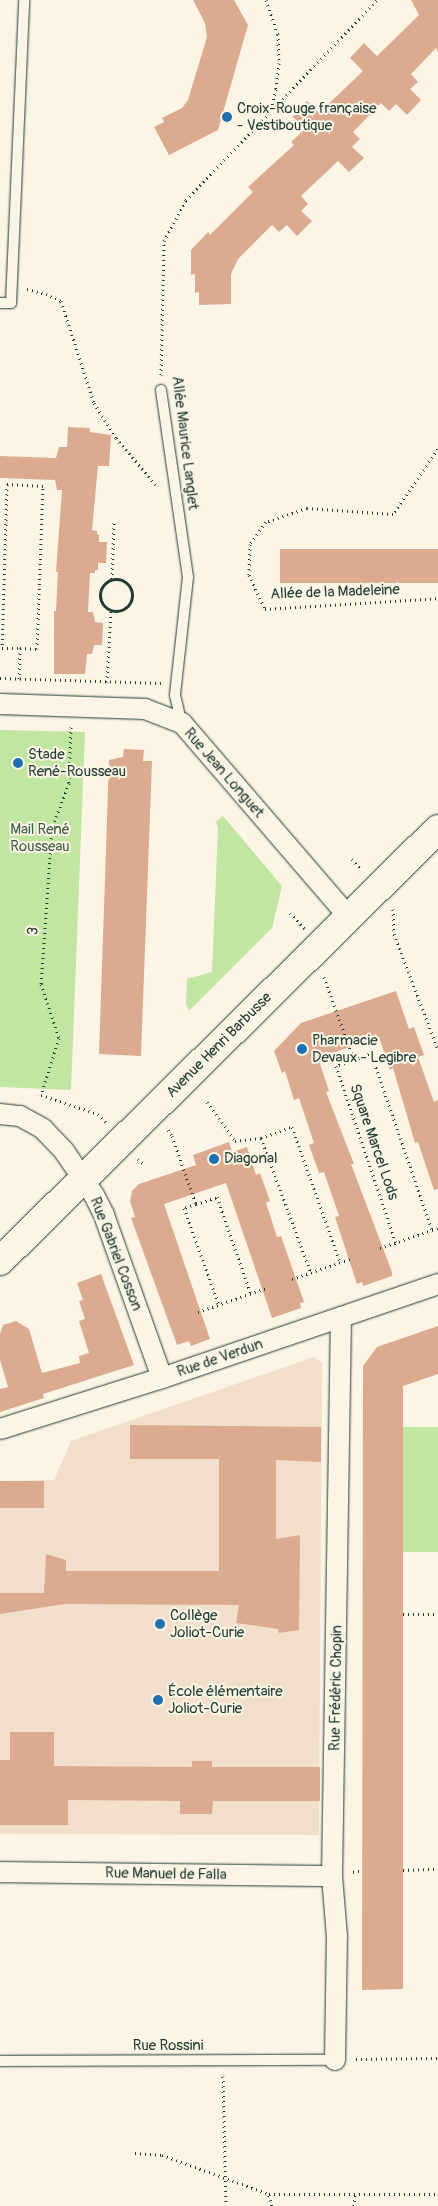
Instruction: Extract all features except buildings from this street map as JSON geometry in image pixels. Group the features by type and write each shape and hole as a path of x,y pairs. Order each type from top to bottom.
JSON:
{"main road":[{"name":"Avenue Henri Barbusse","path":"0,1261 438,829"}],"street":[{"name":"Rue Jean Longuet","path":"0,704 145,709 182,723 348,916"},
{"name":"Rue Gabriel Cosson","path":"0,1114 20,1116 43,1129 64,1151 83,1178 104,1215 162,1378"},
{"name":"Rue de Verdun","path":"0,1429 162,1378 438,1284"},
{"name":"Rue Frédéric Chopin","path":"336,2060 337,1938 332,1876 342,1317"},
{"name":"Rue Manuel de Falla","path":"0,1872 332,1876"}],"lane":[{"path":"5,303 12,285 24,0"},
{"name":"Allée Maurice Langlet","path":"161,390 188,577 175,695 182,723"},
{"name":"Rue Rossini","path":"0,2061 336,2060"}],"path":[{"path":"266,0 278,34 279,63 270,113"},
{"name":"Allée Maurice Langlet","path":"161,390 164,241 186,200 378,0"},
{"path":"12,285 46,294 61,301 94,403 116,438 146,476 178,506"},
{"name":"Allée de la Madeleine","path":"438,449 393,514 307,508 266,522 250,544 249,575 265,609 438,598"},
{"path":"7,484 43,486 38,649 20,648 2,648 7,484"},
{"path":"112,579 114,522"},
{"path":"112,579 122,580 130,586 132,596 129,605 121,611 111,611 101,602 100,595 106,582 112,579"},
{"path":"107,682 111,611"},
{"path":"19,679 20,648"},
{"path":"0,678 176,684"},
{"name":"3","path":"72,706 69,782 52,828 41,984 59,1038 41,1095 98,1114"},
{"path":"392,908 394,934 438,1050"},
{"path":"324,976 354,1060"},
{"name":"Square Marcel Lods","path":"396,1243 336,1066 370,1053 432,1230"},
{"path":"207,1102 235,1141 261,1138 292,1127 340,1262"},
{"path":"152,1112 172,1136 196,1204"},
{"path":"261,1138 311,1273"},
{"path":"219,1305 184,1208 217,1197 251,1294"},
{"path":"380,1248 438,1228"},
{"path":"292,1279 353,1258"},
{"path":"198,1312 266,1288"},
{"path":"403,1614 438,1614"},
{"path":"403,1870 438,1869"},
{"path":"336,2060 438,2058"},
{"path":"223,2061 226,2206"},
{"path":"135,2153 162,2155 269,2194 438,2194"},
{"path":"269,2194 272,2206"},
{"path":"354,2206 355,2195"}],"shaded area":[{"name":"Collège Joliot-Curie","path":"314,1357 322,1363 319,1835 0,1834 0,1481 54,1480 71,1441"}],"green space":[{"name":"Mail René Rousseau","path":"0,730 85,732 71,1090 0,1087"},
{"path":"223,816 282,886 272,928 189,1011 186,1004 187,979 212,972 218,828 216,822"},
{"path":"403,1427 438,1427 438,1552 403,1552"}],"place":[{"name":"Croix-Rouge française - Vestiboutique","path":"227,117"},
{"name":"Stade René-Rousseau","path":"18,763"},
{"name":"Pharmacie Devaux - Legibre","path":"302,1049"},
{"name":"Diagonal","path":"214,1159"},
{"name":"Collège Joliot-Curie","path":"160,1624"},
{"name":"École élémentaire Joliot-Curie","path":"158,1700"}]}
